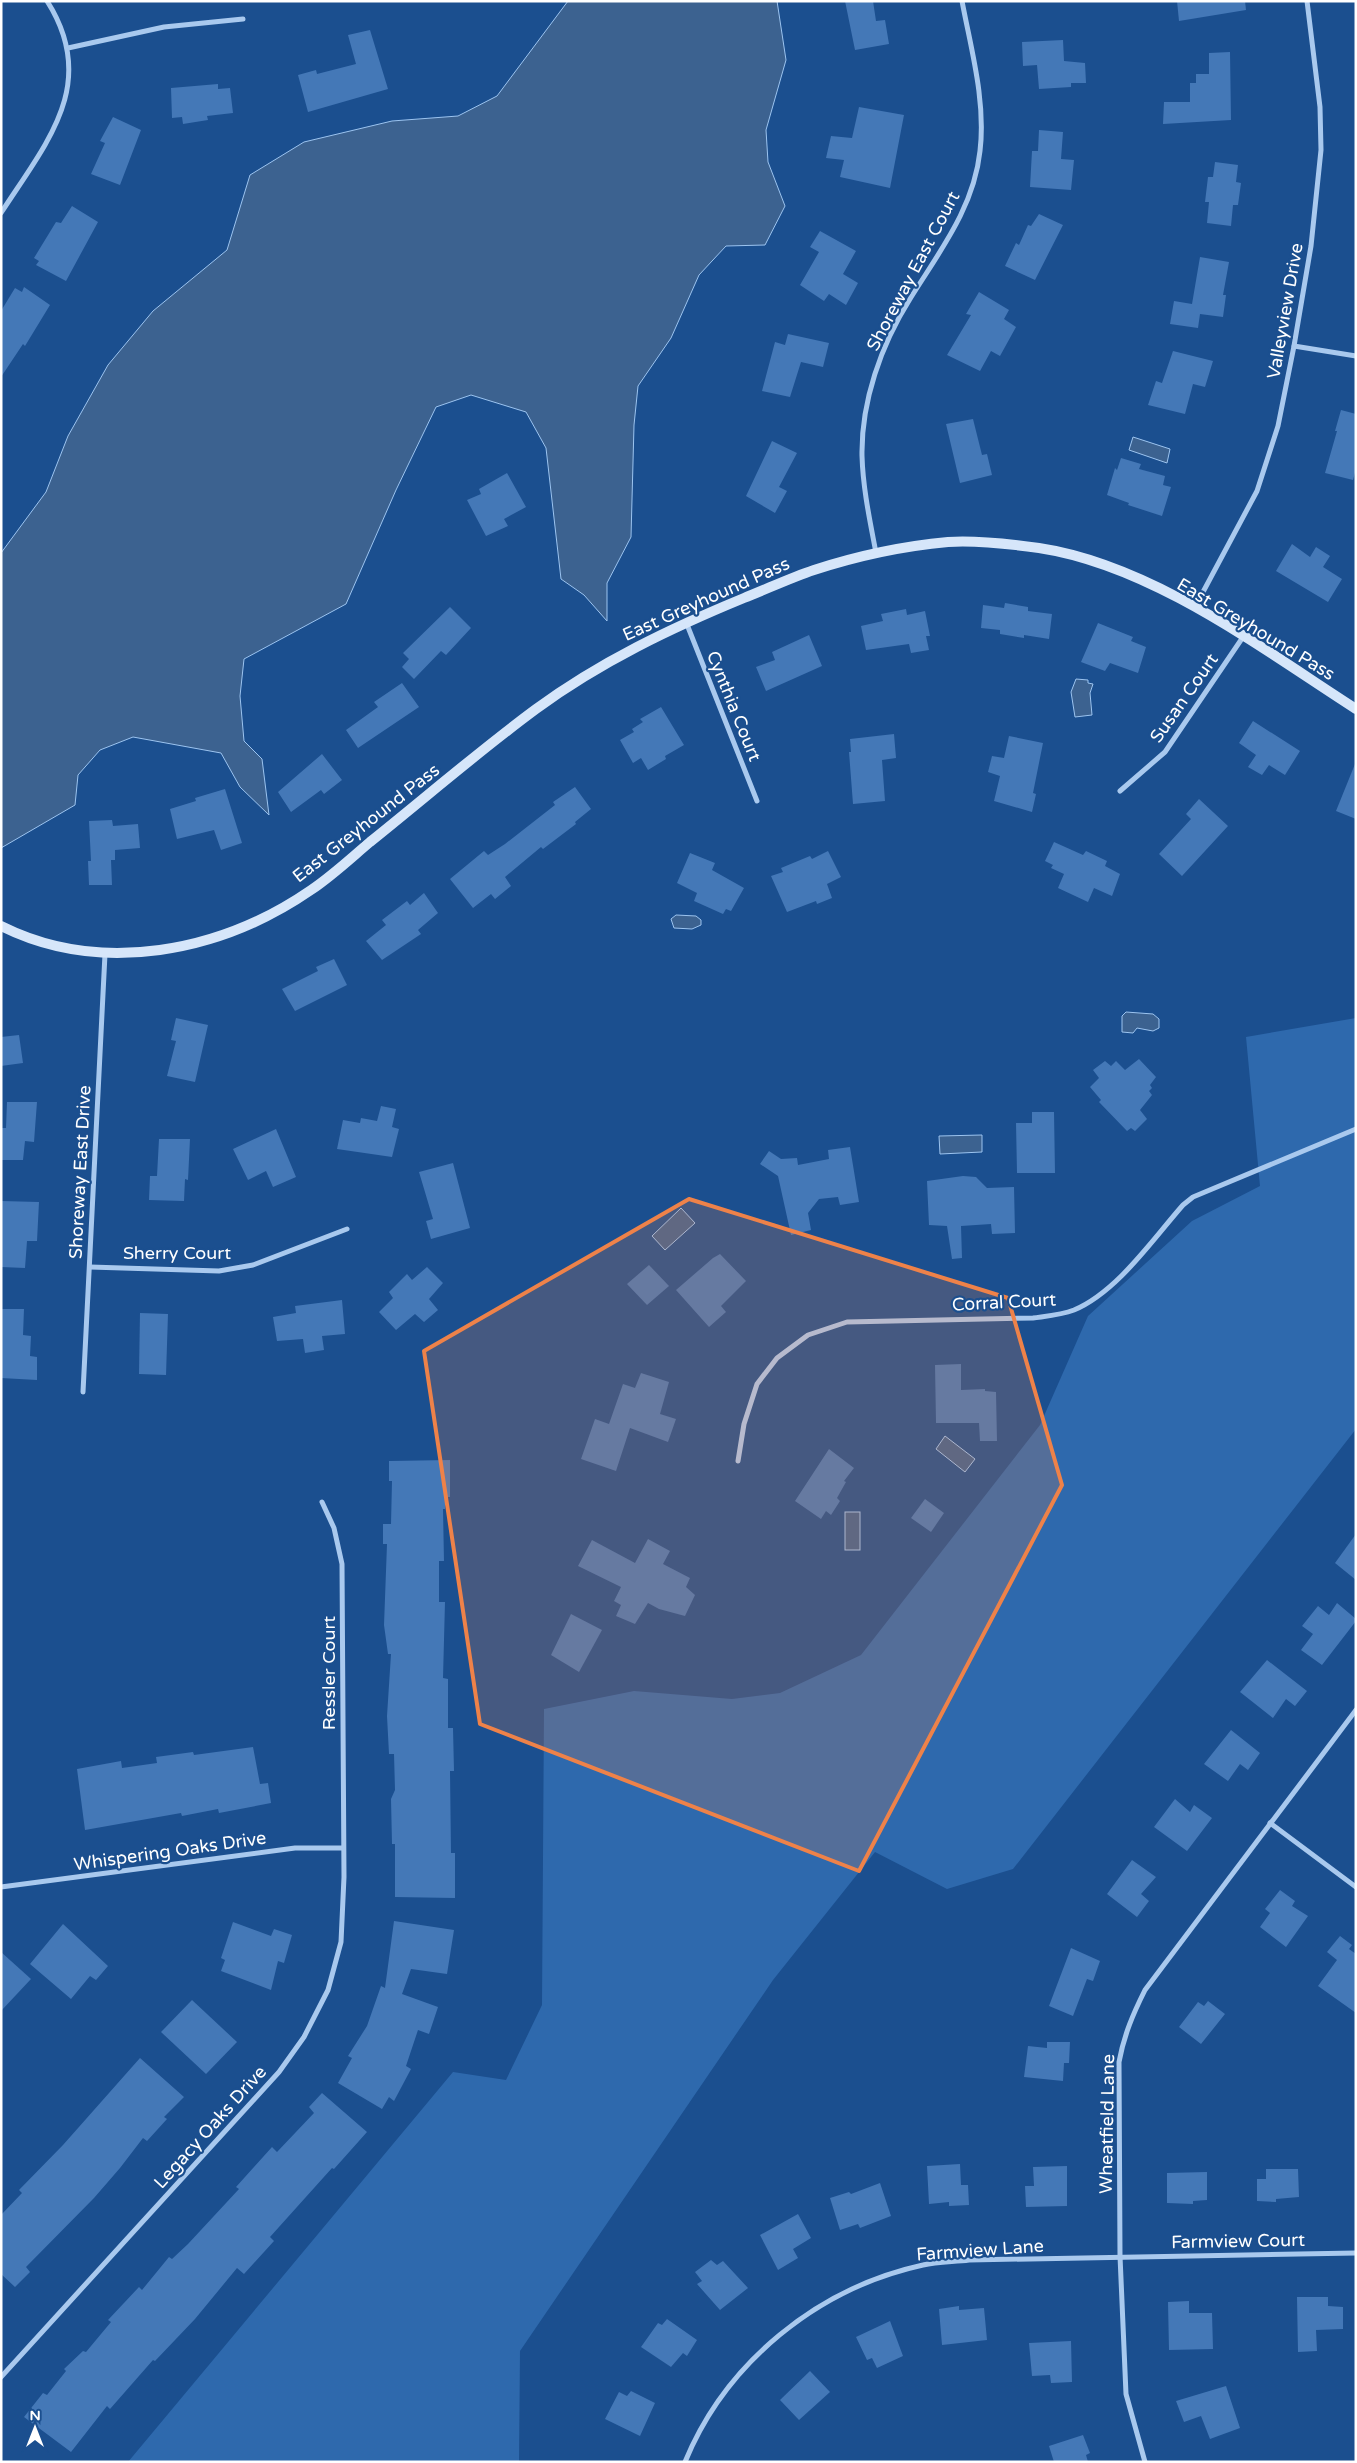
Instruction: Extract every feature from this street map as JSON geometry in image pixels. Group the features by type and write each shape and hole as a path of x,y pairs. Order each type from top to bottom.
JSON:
{"street":[{"path":"1,212 59,120 69,82 68,48 59,20 47,1"},
{"name":"Shoreway East Court","path":"876,553 866,499 862,456 870,392 891,334 908,301 957,225 968,201 980,150 981,117 962,1"},
{"name":"Valleyview Drive","path":"1195,607 1257,491 1278,426 1294,346 1311,246 1321,150 1320,107 1307,1"},
{"path":"68,48 164,27 242,19"},
{"path":"1294,346 1356,356"},
{"name":"East Greyhound Pass","path":"1,926 28,939 70,950 105,954 150,952 186,946 219,936 266,914 310,890 538,708 619,655 686,622 814,570 876,553 950,542 1041,549 1082,558 1117,570 1195,607 1356,709"},
{"name":"Cynthia Court","path":"686,622 757,801"},
{"name":"Susan Court","path":"1120,791 1165,752 1243,637"},
{"name":"Shoreway East Drive","path":"83,1392 105,954"},
{"name":"Corral Court","path":"738,1461 744,1424 757,1384 777,1358 808,1335 847,1322 1033,1318 1056,1316 1075,1310 1098,1296 1117,1279 1183,1205 1193,1197 1356,1129"},
{"name":"Sherry Court","path":"90,1267 218,1270 253,1265 347,1229"},
{"name":"Ressler Court","path":"322,1502 334,1528 342,1564 343,1848"},
{"name":"Wheatfield Lane","path":"1145,2462 1126,2394 1120,2256 1119,2062 1128,2023 1146,1990 1356,1710"},
{"path":"1270,1823 1356,1888"},
{"name":"Whispering Oaks Drive","path":"1,1887 294,1848 343,1848"},
{"name":"Legacy Oaks Drive","path":"1,2378 279,2072 304,2037 328,1990 341,1942 344,1877 343,1848"},
{"name":"Farmview Court","path":"1120,2256 1356,2253"},
{"name":"Farmview Lane","path":"685,2462 695,2436 711,2409 754,2356 798,2320 859,2285 925,2264 969,2260 1120,2256"}],"highlighted area":[{"path":"689,1199 1008,1298 1062,1485 859,1871 480,1724 424,1351"}],"shaded area":[{"path":"568,1 777,1 786,60 766,130 768,162 785,206 765,245 726,246 699,275 671,338 638,386 634,425 631,537 607,583 607,621 584,595 561,579 546,448 526,412 471,395 436,407 396,490 346,604 244,659 240,696 244,741 262,759 269,815 240,787 221,753 133,737 100,750 78,775 75,805 1,848 1,553 46,492 68,436 108,365 153,311 227,250 250,175 304,142 392,121 458,116 497,96"},
{"path":"1133,437 1170,449 1167,463 1129,450"},
{"path":"1076,679 1088,680 1088,683 1093,684 1090,693 1092,715 1075,717 1071,692"},
{"path":"676,915 696,916 701,920 701,925 692,929 674,928 671,919"},
{"path":"1126,1012 1153,1014 1159,1019 1159,1028 1153,1031 1137,1028 1133,1033 1122,1032 1122,1016"},
{"path":"1356,1018 1356,1429 1013,1869 947,1889 875,1852 773,1980 520,2351 519,2462 128,2462 453,2072 506,2080 542,2005 544,1709 634,1691 732,1699 780,1693 861,1655 1040,1425 1088,1316 1192,1221 1260,1186 1246,1037"},
{"path":"982,1135 982,1152 940,1154 939,1136"},
{"path":"681,1208 695,1223 665,1250 652,1236"},
{"path":"945,1436 975,1459 965,1472 936,1449"},
{"path":"845,1512 860,1512 860,1550 845,1550"}],"building":[{"path":"845,1 873,1 876,21 885,20 889,44 855,50"},
{"path":"1177,1 1245,1 1246,10 1179,21"},
{"path":"370,30 388,89 308,112 298,75 316,70 317,74 356,64 348,35"},
{"path":"1063,40 1064,61 1085,63 1086,83 1071,83 1071,87 1039,89 1037,65 1023,66 1022,42"},
{"path":"1230,52 1231,120 1163,124 1164,102 1190,102 1190,83 1196,83 1196,74 1209,74 1209,53"},
{"path":"218,84 218,89 230,88 233,113 207,116 208,120 183,124 182,117 172,118 171,88"},
{"path":"859,107 904,115 890,188 840,177 844,160 826,158 831,136 852,138"},
{"path":"113,117 141,130 120,185 91,174 105,143 100,141"},
{"path":"1039,130 1063,132 1061,159 1074,160 1071,190 1030,187 1032,151 1038,151"},
{"path":"1215,162 1238,165 1236,182 1241,183 1238,205 1233,205 1231,226 1207,223 1209,202 1205,202 1208,177 1213,177"},
{"path":"72,206 98,222 66,281 36,265 39,261 34,258 56,222 61,223"},
{"path":"1039,214 1063,225 1035,280 1005,266 1016,243 1019,245 1028,225 1031,226"},
{"path":"820,231 856,251 843,274 858,283 846,305 829,294 824,301 800,285 819,252 810,247"},
{"path":"1200,257 1229,262 1223,295 1226,295 1223,317 1200,314 1198,328 1170,324 1174,301 1192,304"},
{"path":"24,287 50,305 25,346 23,344 1,377 1,311 15,288 22,292"},
{"path":"979,292 1009,310 1004,319 1016,327 1000,356 991,351 980,371 947,355 971,315 966,314"},
{"path":"788,334 829,343 823,367 801,362 790,397 762,391 775,342 785,345"},
{"path":"1173,351 1213,361 1205,387 1193,384 1185,414 1148,405 1156,381 1162,383"},
{"path":"1341,410 1356,414 1356,469 1353,480 1325,473"},
{"path":"973,419 982,455 987,454 992,475 960,483 946,424"},
{"path":"772,441 797,453 779,487 787,491 775,513 746,496"},
{"path":"1121,458 1141,464 1139,469 1165,476 1163,485 1171,487 1162,516 1128,505 1129,503 1107,495 1115,468 1117,470"},
{"path":"507,473 526,507 504,519 508,526 486,536 467,500 481,494 479,489"},
{"path":"1292,544 1310,557 1316,547 1330,556 1323,567 1342,579 1328,602 1276,571"},
{"path":"1005,603 1028,607 1028,611 1052,614 1049,639 1024,635 1024,638 1000,634 1000,630 981,628 983,605 1004,608"},
{"path":"450,607 471,628 446,655 441,651 414,679 402,667 409,659 403,653"},
{"path":"906,609 907,615 925,611 930,636 926,636 929,650 911,653 909,644 866,650 861,626 883,621 881,614"},
{"path":"1098,623 1133,637 1131,641 1146,647 1138,673 1110,663 1105,671 1081,662"},
{"path":"809,635 822,666 766,691 756,667 775,660 772,652"},
{"path":"402,683 419,707 358,748 346,730 378,707 374,702"},
{"path":"661,707 684,745 665,756 666,759 648,770 641,758 633,763 620,740 634,732 632,729 643,722 640,719"},
{"path":"1253,721 1300,751 1285,775 1269,765 1262,775 1248,767 1256,755 1239,743"},
{"path":"894,734 896,758 882,760 885,801 853,804 849,752 851,752 850,739"},
{"path":"1009,736 1043,743 1033,793 1036,794 1032,812 994,801 1000,776 988,772 992,756 1004,758"},
{"path":"322,754 342,780 324,794 321,790 291,812 278,792"},
{"path":"1356,764 1356,819 1336,811"},
{"path":"575,787 591,809 575,822 576,824 543,849 541,847 505,877 511,886 495,899 491,894 473,908 450,879 484,851 488,855 505,844 555,805 553,802"},
{"path":"225,789 242,843 221,850 214,830 177,839 170,809 196,801 195,798"},
{"path":"1199,799 1228,826 1182,876 1159,854 1191,819 1186,814"},
{"path":"112,820 113,826 138,824 140,848 115,850 115,860 111,860 112,885 89,885 88,861 91,861 89,821"},
{"path":"1054,842 1083,855 1086,851 1107,861 1105,866 1120,874 1112,896 1094,888 1088,902 1058,888 1064,874 1051,868 1053,865 1045,861"},
{"path":"828,851 841,877 827,884 832,898 817,904 816,901 787,912 771,876 783,872 781,868 810,856 812,859"},
{"path":"690,853 715,863 712,870 744,888 731,911 726,909 723,914 694,901 697,893 677,883"},
{"path":"424,893 438,913 418,930 421,934 382,960 366,941 386,925 382,920 407,901 410,905"},
{"path":"334,959 347,985 295,1011 282,989 318,971 316,967"},
{"path":"176,1018 208,1025 195,1082 167,1076 176,1041 171,1040"},
{"path":"19,1035 23,1063 1,1066 1,1037"},
{"path":"1139,1059 1156,1077 1150,1085 1152,1088 1149,1091 1152,1095 1140,1110 1147,1119 1135,1131 1131,1128 1127,1131 1099,1102 1101,1100 1090,1087 1099,1078 1093,1070 1105,1061 1111,1066 1116,1061 1125,1070"},
{"path":"7,1102 37,1102 34,1142 25,1141 23,1160 1,1160 1,1128 6,1128"},
{"path":"381,1106 396,1109 392,1127 399,1129 392,1157 337,1149 343,1120 360,1123 361,1118 377,1121"},
{"path":"1032,1112 1054,1112 1055,1173 1017,1173 1016,1123 1032,1123"},
{"path":"276,1129 296,1177 273,1187 266,1171 248,1180 233,1149"},
{"path":"159,1139 190,1139 188,1180 185,1179 184,1201 149,1200 150,1176 157,1176"},
{"path":"850,1147 859,1202 840,1205 838,1197 819,1199 808,1213 811,1230 791,1235 778,1176 760,1164 769,1151 781,1159 797,1158 798,1165 829,1159 828,1150"},
{"path":"453,1163 470,1228 431,1239 426,1221 433,1219 419,1172"},
{"path":"963,1176 976,1177 987,1188 1014,1187 1015,1233 992,1234 991,1224 961,1226 962,1258 952,1259 947,1226 929,1225 927,1181"},
{"path":"1,1201 39,1202 37,1241 27,1241 25,1268 1,1267"},
{"path":"720,1254 746,1281 721,1306 726,1312 709,1327 676,1290"},
{"path":"649,1265 669,1286 647,1305 627,1284"},
{"path":"427,1267 443,1283 429,1299 438,1310 424,1322 415,1314 396,1330 379,1312 393,1298 389,1292 407,1274 412,1280"},
{"path":"342,1300 345,1334 322,1336 324,1350 305,1353 303,1339 277,1341 273,1317 296,1313 295,1306"},
{"path":"1,1309 24,1309 23,1335 31,1336 30,1356 37,1357 37,1380 1,1378"},
{"path":"140,1313 168,1314 166,1375 139,1374"},
{"path":"961,1364 961,1390 985,1389 985,1391 996,1392 997,1441 980,1441 979,1423 936,1423 935,1365"},
{"path":"641,1373 669,1382 660,1414 676,1419 668,1442 630,1428 616,1471 581,1459 595,1419 609,1424 623,1384 635,1388"},
{"path":"829,1449 854,1468 844,1481 846,1482 837,1498 840,1501 831,1515 826,1511 821,1519 795,1501"},
{"path":"450,1460 450,1497 445,1497 445,1509 443,1509 444,1561 439,1561 439,1602 445,1602 443,1678 448,1679 448,1728 453,1728 454,1771 450,1771 451,1853 455,1853 455,1898 395,1897 395,1844 392,1844 391,1799 395,1790 394,1754 389,1754 387,1716 391,1654 388,1654 384,1625 387,1544 383,1544 383,1524 391,1524 392,1481 389,1481 389,1461"},
{"path":"925,1499 944,1513 931,1532 911,1518"},
{"path":"1356,1534 1356,1580 1335,1563"},
{"path":"648,1539 670,1551 663,1564 690,1578 686,1587 695,1595 685,1616 659,1609 648,1603 635,1624 616,1616 621,1605 614,1601 621,1587 578,1566 592,1540 635,1563"},
{"path":"1337,1603 1356,1621 1322,1665 1301,1650 1313,1634 1302,1626 1318,1606 1329,1615"},
{"path":"571,1614 602,1630 579,1672 551,1655"},
{"path":"1267,1660 1307,1691 1295,1706 1286,1699 1273,1718 1240,1692"},
{"path":"1231,1730 1260,1753 1248,1770 1240,1764 1228,1781 1204,1764"},
{"path":"253,1747 260,1784 268,1783 271,1803 219,1813 218,1809 182,1816 181,1813 85,1830 77,1769 121,1761 122,1768 157,1763 156,1757 193,1752 194,1755"},
{"path":"1175,1799 1190,1812 1194,1805 1212,1818 1187,1851 1154,1827"},
{"path":"1132,1860 1156,1877 1141,1894 1149,1901 1137,1917 1107,1894"},
{"path":"1280,1890 1295,1901 1292,1906 1308,1916 1286,1947 1260,1927 1270,1913 1265,1909"},
{"path":"394,1921 454,1930 447,1974 411,1969 402,1994 438,2007 429,2034 418,2030 406,2066 411,2069 394,2101 389,2097 382,2109 338,2083 352,2058 348,2056 367,2026 381,1986 385,1988"},
{"path":"233,1922 271,1936 274,1929 292,1935 284,1963 278,1961 271,1990 221,1971 225,1960 221,1958"},
{"path":"63,1924 108,1966 96,1980 90,1976 71,1999 30,1964"},
{"path":"1340,1936 1352,1945 1349,1949 1356,1954 1356,2013 1318,1986 1337,1960 1327,1952"},
{"path":"1071,1948 1100,1961 1093,1981 1087,1979 1073,2016 1049,2006"},
{"path":"1,1952 31,1979 1,2011"},
{"path":"192,2000 237,2042 206,2074 161,2032"},
{"path":"1208,2001 1225,2014 1201,2044 1179,2027 1198,2002 1204,2006"},
{"path":"1047,2042 1070,2042 1069,2063 1064,2063 1063,2081 1024,2077 1028,2046 1047,2048"},
{"path":"140,2058 184,2097 164,2117 167,2119 147,2141 143,2138 94,2198 26,2267 30,2272 15,2287 1,2274 1,2215 22,2193 19,2190 63,2145"},
{"path":"322,2093 367,2132 270,2237 274,2241 244,2274 237,2268 195,2319 155,2361 153,2360 110,2409 107,2406 71,2452 24,2417 43,2393 47,2395 66,2371 64,2369 83,2351 86,2352 111,2322 108,2320 139,2287 142,2290 169,2257 172,2259 188,2244 239,2189 236,2187 272,2147 277,2152 314,2113 309,2107"},
{"path":"960,2164 961,2185 968,2185 969,2205 949,2206 949,2202 929,2204 927,2166"},
{"path":"1067,2166 1067,2206 1026,2207 1025,2186 1034,2186 1033,2167"},
{"path":"1266,2169 1298,2169 1299,2197 1276,2199 1276,2202 1257,2201 1257,2179 1266,2179"},
{"path":"1207,2172 1207,2200 1193,2201 1193,2204 1167,2203 1167,2173"},
{"path":"880,2183 891,2216 860,2228 858,2224 840,2230 830,2198 849,2192 851,2194"},
{"path":"798,2214 811,2238 793,2249 798,2258 778,2270 760,2235"},
{"path":"711,2260 717,2265 723,2261 748,2288 720,2310 697,2284 702,2281 695,2272"},
{"path":"1297,2297 1328,2297 1328,2306 1343,2307 1343,2329 1316,2330 1317,2351 1298,2352"},
{"path":"1189,2301 1189,2313 1212,2313 1213,2349 1169,2350 1168,2302"},
{"path":"959,2306 959,2310 984,2308 987,2340 942,2345 939,2309"},
{"path":"667,2319 697,2340 687,2356 683,2353 671,2367 641,2347 658,2323 662,2325"},
{"path":"890,2321 903,2356 877,2368 872,2358 867,2360 856,2337"},
{"path":"1071,2341 1072,2382 1051,2383 1050,2375 1032,2376 1029,2343"},
{"path":"810,2371 830,2392 799,2420 780,2400"},
{"path":"1226,2386 1240,2428 1210,2439 1201,2416 1184,2422 1176,2401"},
{"path":"631,2391 655,2403 640,2436 605,2419 619,2392 627,2396"},
{"path":"1083,2435 1090,2453 1086,2455 1088,2462 1054,2462 1049,2446"}]}
